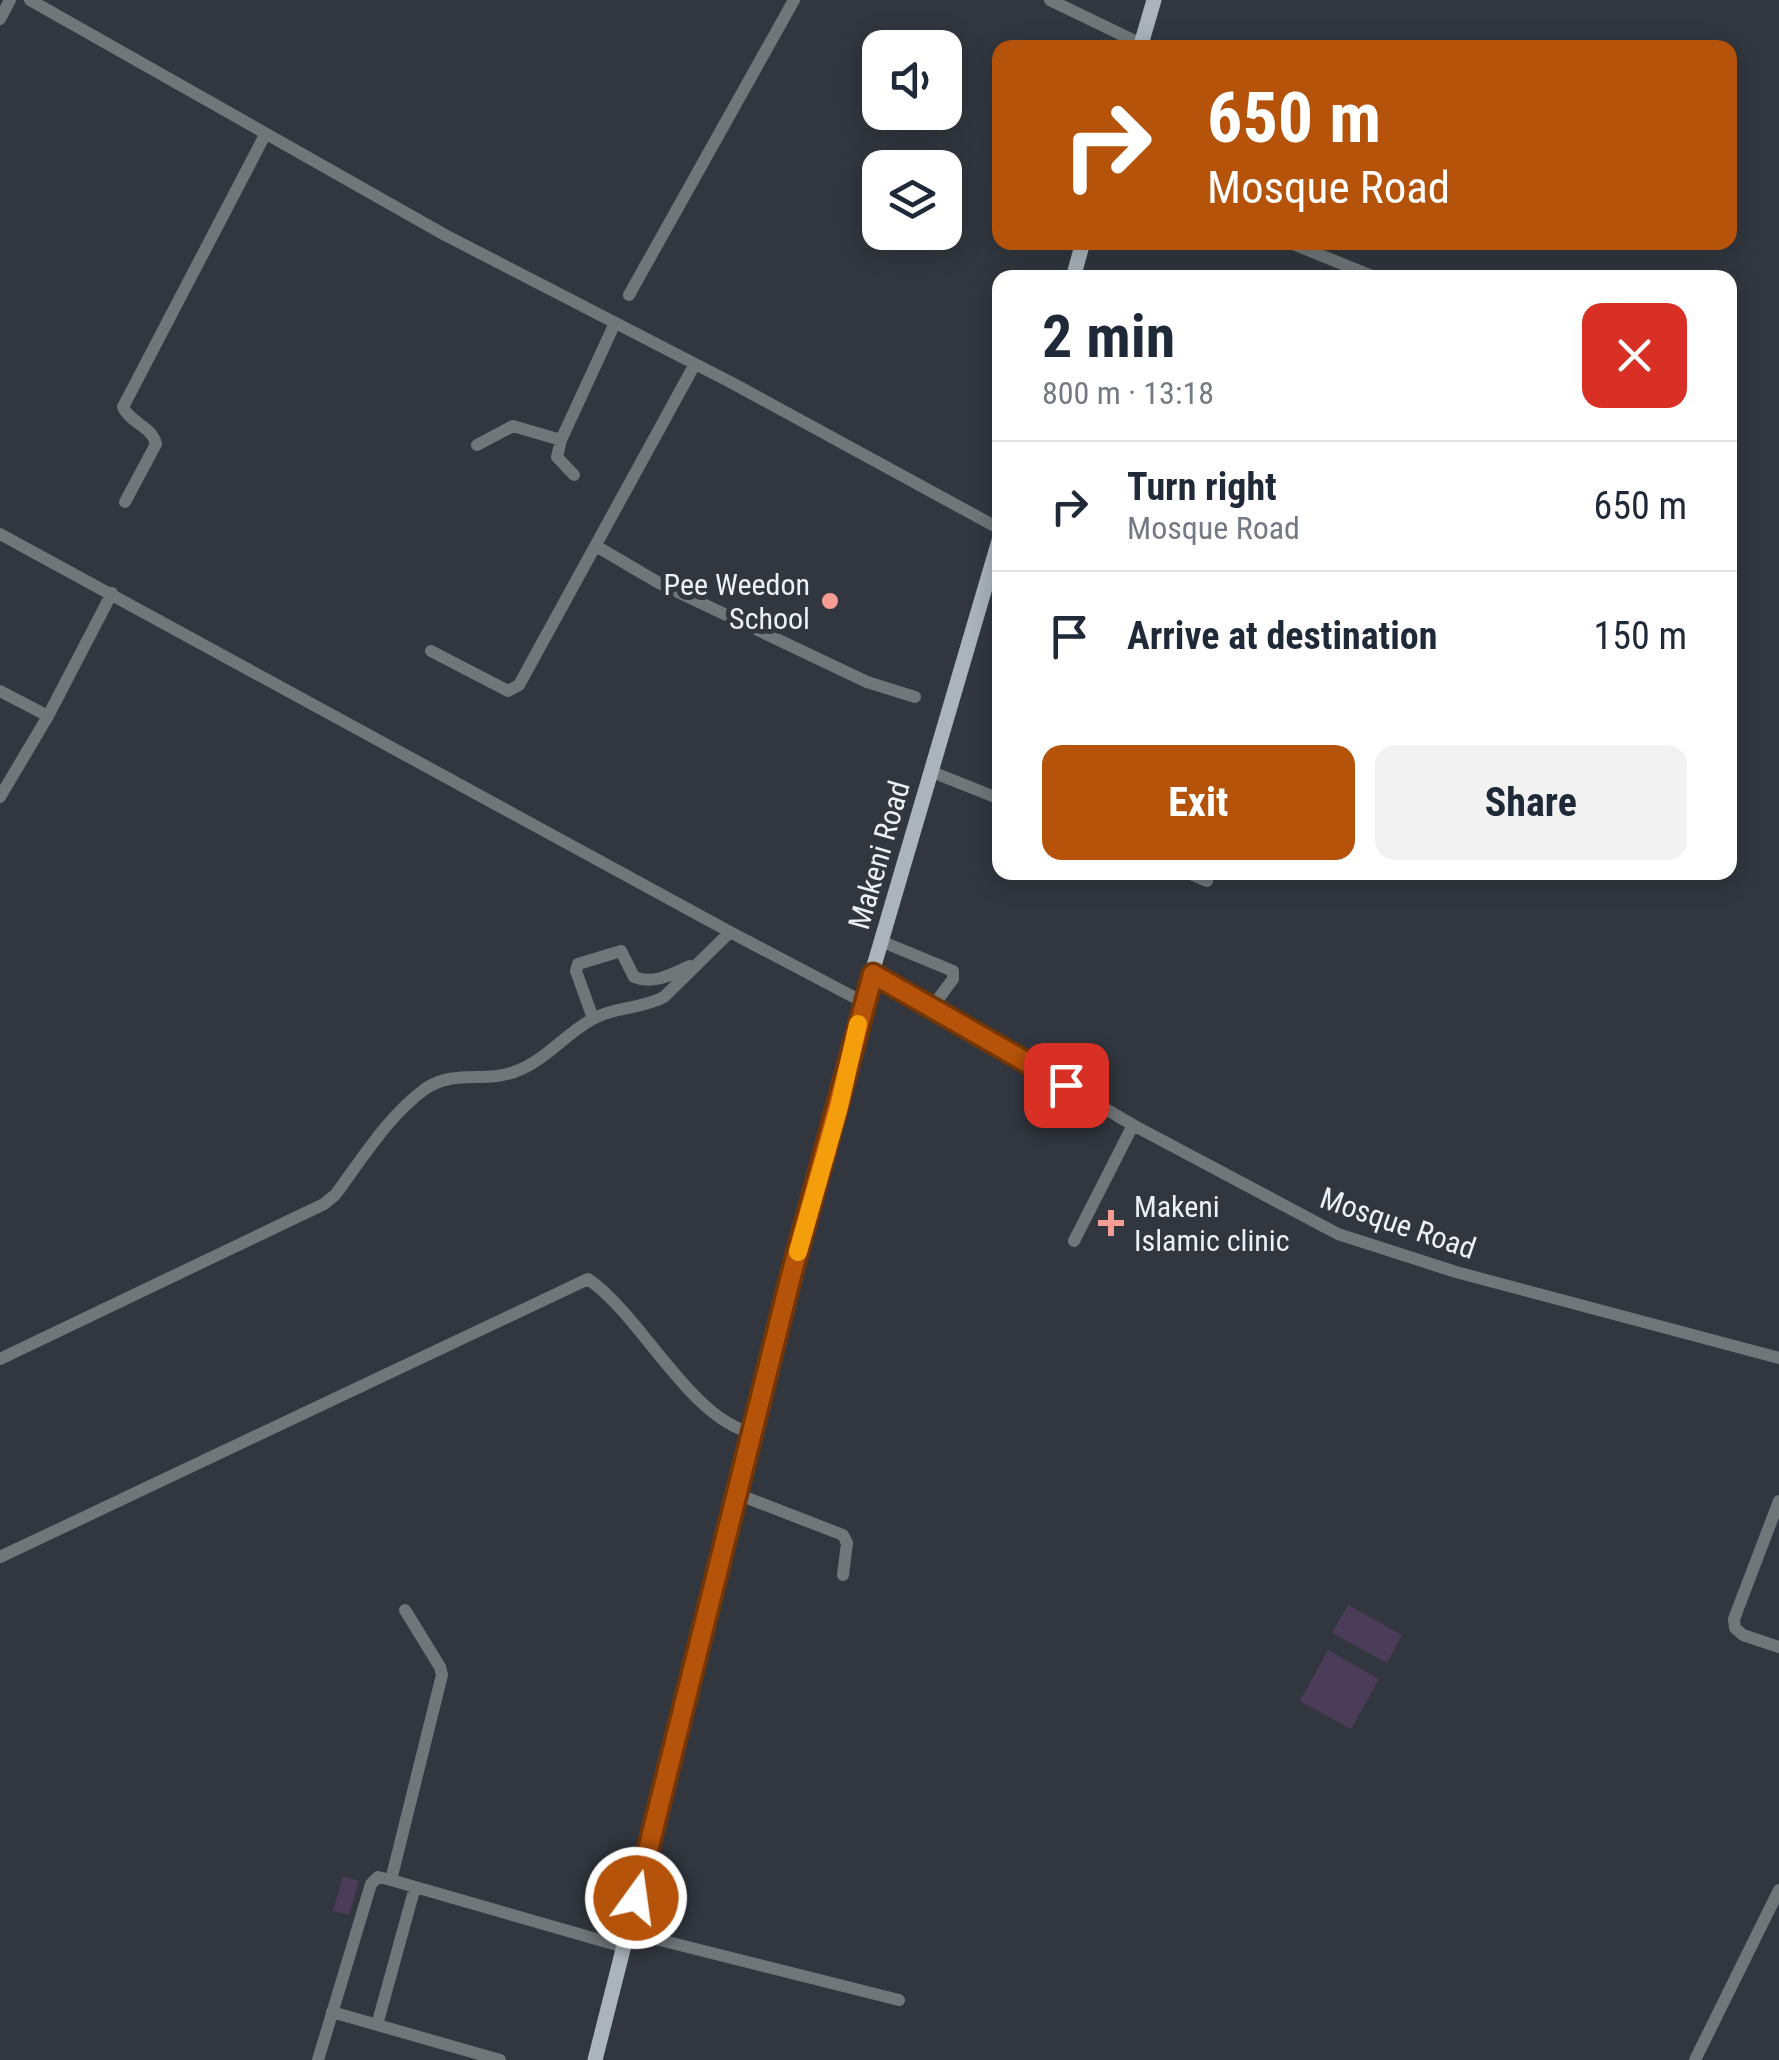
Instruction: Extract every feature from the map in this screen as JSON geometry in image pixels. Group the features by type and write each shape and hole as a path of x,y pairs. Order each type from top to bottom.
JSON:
{"main road":[{"path":"1143,40 1154,0"},
{"name":"Makeni Road","path":"594,2060 873,974 992,565"}],"street":[{"path":"0,19 10,0"},
{"path":"30,0 446,236 695,364 992,525"},
{"path":"629,295 794,0"},
{"path":"1050,0 1129,40"},
{"path":"125,502 156,444 153,434 127,415 123,406 265,135"},
{"path":"1308,250 1356,270"},
{"path":"574,474 558,458 561,440 614,323"},
{"path":"431,651 491,684 512,690 695,364"},
{"path":"477,445 514,426 561,440"},
{"path":"0,534 866,1003"},
{"path":"596,546 660,583 867,682 915,697"},
{"path":"0,797 48,716 112,593"},
{"path":"0,691 48,716"},
{"path":"932,772 992,796"},
{"path":"0,1359 324,1204 396,1116 427,1088 452,1077 492,1077 518,1071 560,1045 593,1018 664,997 730,932"},
{"path":"883,942 954,971 933,1006"},
{"path":"593,1018 576,971 578,964 621,951 634,977 654,980 698,962"},
{"name":"Mosque Road","path":"873,974 1133,1125 1338,1234 1456,1272 1779,1358"},
{"path":"1074,1241 1133,1125"},
{"path":"0,1557 588,1279 598,1285 706,1406 729,1426 752,1433"},
{"path":"738,1494 843,1535 847,1543 843,1575"},
{"path":"1779,1501 1734,1619 1735,1628 1743,1635 1779,1648"},
{"path":"390,1880 442,1675 405,1610"},
{"path":"318,2060 372,1884 378,1877 626,1939 899,2000"},
{"path":"378,2024 416,1888"},
{"path":"1695,2060 1779,1890"},
{"path":"332,2012 500,2060"}],"shaded area":[{"path":"1348,1605 1402,1635 1387,1663 1332,1633"},
{"path":"1328,1650 1379,1679 1351,1729 1300,1701"},
{"path":"343,1876 359,1881 349,1915 333,1911"}],"slow traffic":[{"path":"798,1252 858,1024"}],"place":[{"name":"Pee Weedon School","path":"830,601"},
{"name":"Makeni Islamic clinic","path":"1111,1223"}],"route":[{"path":"636,1898 792,1272 873,974 1066,1085"}]}
